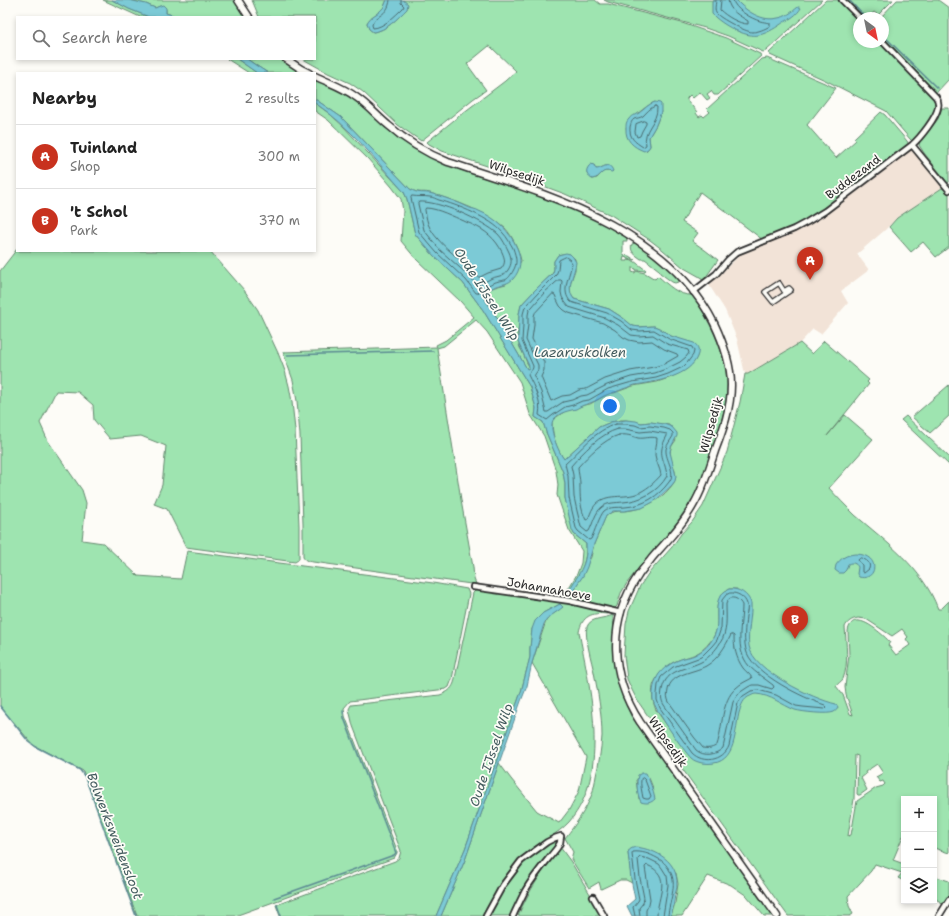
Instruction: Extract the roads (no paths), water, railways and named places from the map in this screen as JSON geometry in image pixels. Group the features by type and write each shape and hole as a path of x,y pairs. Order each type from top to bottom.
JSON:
{"main road":[{"path":"238,0 248,16"},
{"path":"288,60 307,72"},
{"name":"Wilpsedijk","path":"316,76 350,92 400,135 432,155 448,162 550,196 608,222 655,253 674,270 694,292 709,313 721,337 730,369 731,384 729,406 708,474 695,503 685,519 639,574 628,592 621,613 617,634 618,664 621,682 630,705 651,740 777,916"}],"street":[{"path":"842,0 854,12"},
{"name":"Buddezand","path":"694,292 716,274 737,252 794,229 825,211 912,145 922,135 936,114 938,101 933,93 889,48"},
{"path":"912,145 949,190"},
{"path":"779,283 784,291 789,288 791,290 773,302 766,292 779,283"},
{"name":"Johannahoeve","path":"473,587 570,602 621,613"},
{"path":"486,916 503,885 521,861 547,842 562,836 557,848 526,889 513,916"},
{"path":"593,897 604,916"},
{"path":"939,916 949,900"}],"water":[{"path":"112,0 129,0 155,8 163,5 166,8 166,13 175,16 146,16"},
{"path":"387,0 403,0 408,4 407,9 387,27 373,32 369,29 367,23 370,18 383,8"},
{"path":"715,0 736,0 749,12 760,17 772,19 789,14 798,7 801,8 798,13 772,30 759,35 753,35 740,32 727,26 716,18 712,14 712,2"},
{"path":"238,60 248,60 266,72 256,72"},
{"name":"Lazaruskolken","path":"316,100 341,117 410,189 416,192 430,193 477,210 497,221 510,236 519,252 520,264 518,272 509,282 496,286 483,293 486,301 527,369 529,366 518,342 519,314 521,305 553,273 554,261 558,255 566,253 570,254 576,262 570,286 571,295 574,299 609,309 633,326 654,326 671,336 694,343 697,346 698,354 694,362 680,373 662,380 634,385 606,395 576,409 561,413 552,422 554,439 564,459 599,427 611,422 626,420 641,423 651,422 664,424 672,427 677,433 670,452 676,476 675,481 655,501 642,508 613,511 606,516 583,576 576,586 575,591 569,597 566,597 585,560 586,544 574,534 572,530 565,498 563,472 543,422 535,417 536,408 530,387 483,310 463,283 434,256 415,234 404,192 373,156 340,122 316,104"},
{"path":"655,102 661,104 661,112 649,137 650,146 644,151 633,145 628,139 626,123 631,116 638,114 648,105"},
{"path":"591,164 594,165 596,169 610,166 613,171 605,171 598,177 592,179 587,174 588,168"},
{"path":"855,554 864,555 870,558 874,567 870,576 859,577 857,574 858,567 852,563 848,564 843,573 839,573 835,570 836,565 842,559 846,556"},
{"path":"729,589 743,592 751,603 749,646 753,655 761,665 772,674 800,690 836,704 838,707 831,713 803,712 795,710 767,696 756,694 748,697 742,704 734,740 727,755 721,761 702,763 691,758 670,730 655,705 653,700 653,690 657,677 670,664 705,649 716,632 717,604 719,598"},
{"path":"560,604 563,607 550,617 544,624 532,663 527,686 465,860 441,916 436,916 465,849 521,692 530,657 532,629 535,621 543,613"},
{"path":"646,773 655,799 649,803 641,802 638,792 638,775"},
{"path":"636,847 651,851 665,858 674,869 677,886 671,916 632,916 627,906 635,899 628,853 631,849"}],"waterway":[{"path":"849,0 860,12"},
{"path":"889,41 937,88"},
{"path":"287,355 433,351"},
{"name":"Bolwerksweidensloot","path":"0,706 28,741 36,747 80,770 85,777 136,916"},
{"path":"274,898 396,853 344,718 343,711"},
{"path":"277,905 281,916"}],"place":[{"name":"Tuinland","path":"810,280"},
{"name":"'t Schol","path":"795,639"}],"water label":[{"name":"Oude IJssel Wilp","path":"487,294"},
{"name":"Oude IJssel Wilp","path":"491,755"}]}
